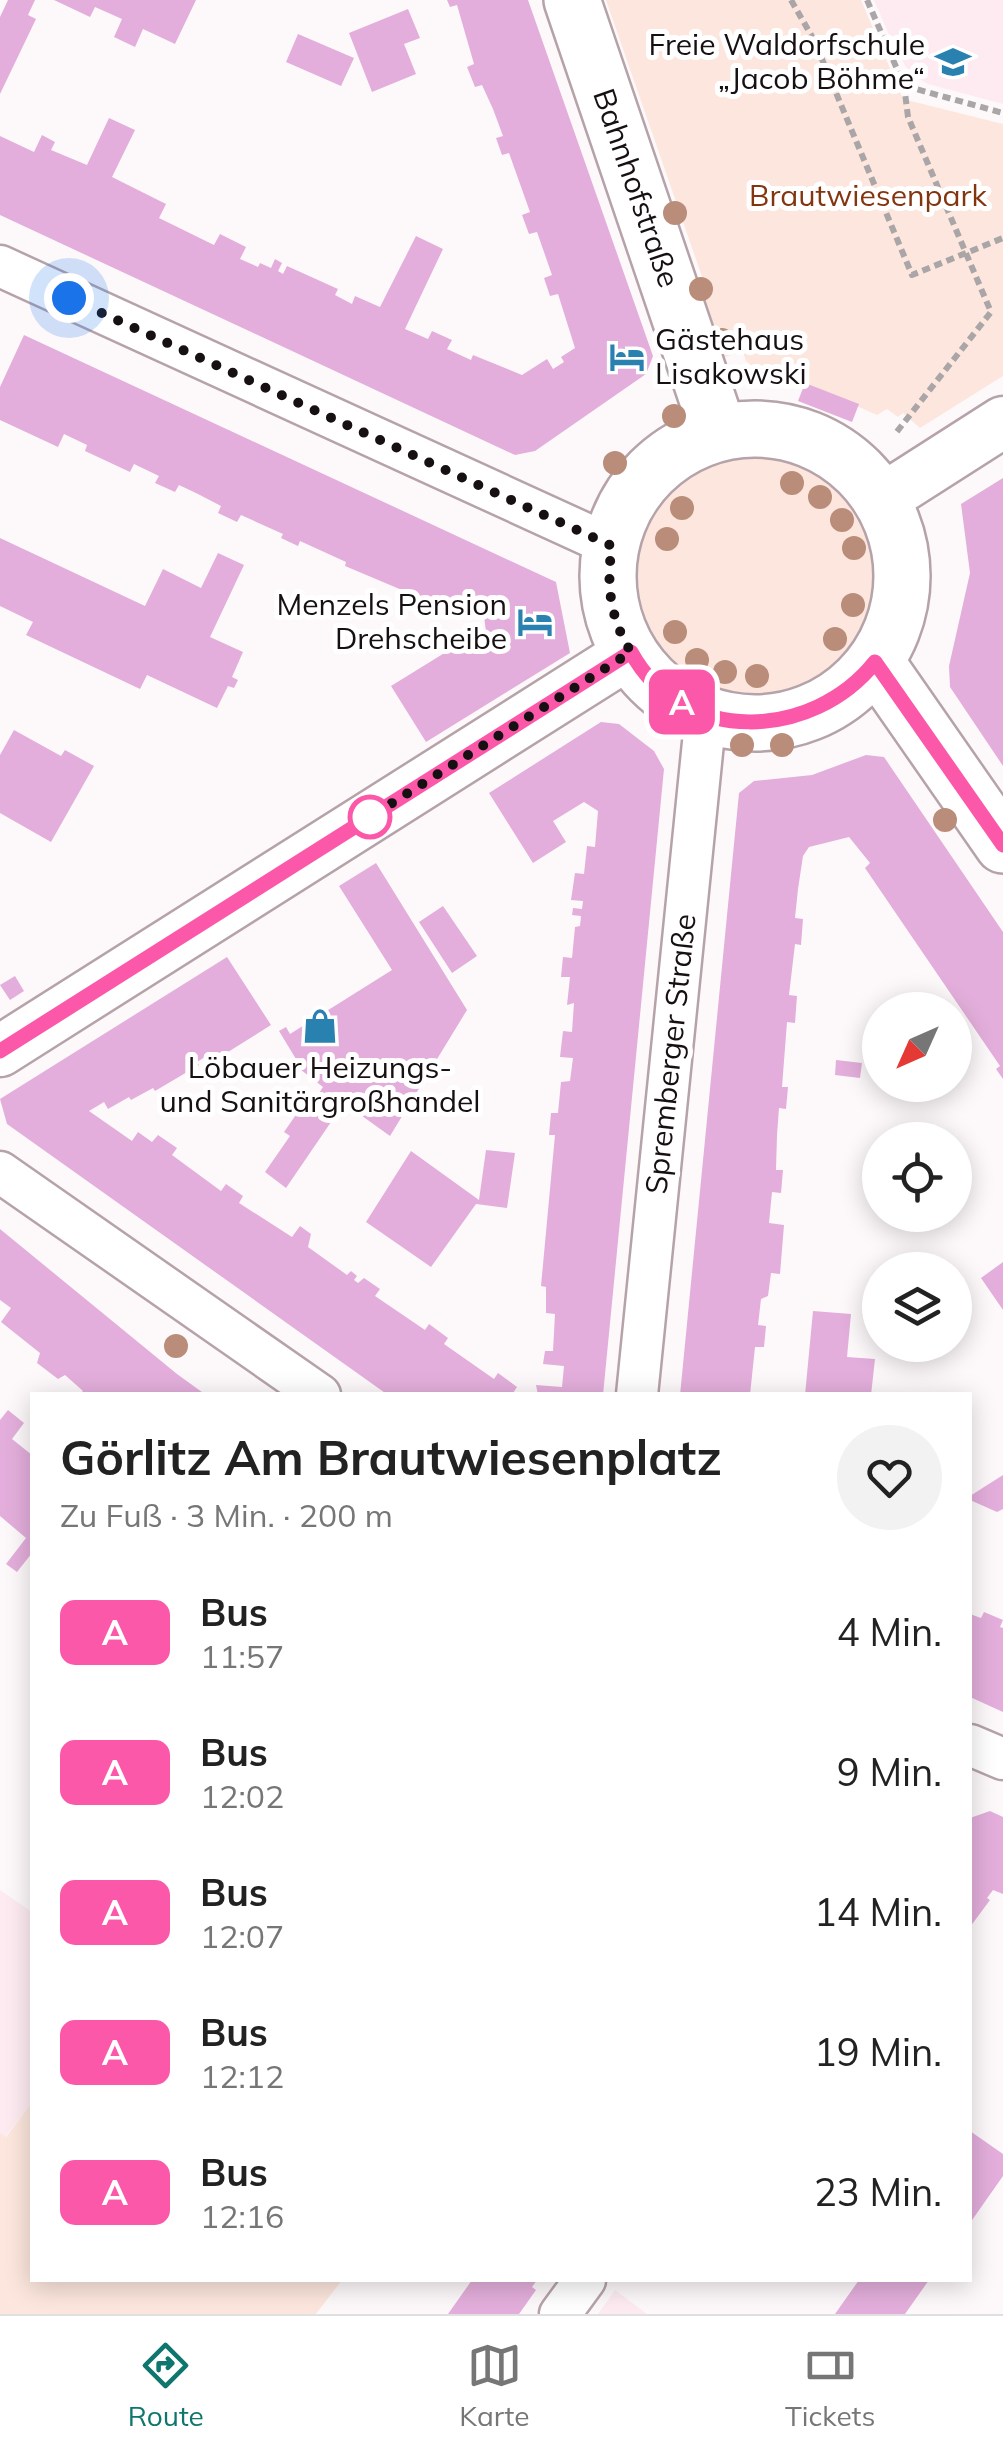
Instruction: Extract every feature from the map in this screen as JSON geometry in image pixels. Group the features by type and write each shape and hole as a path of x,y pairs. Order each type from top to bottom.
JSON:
{"main road":[{"name":"Bahnhofstraße","path":"572,0 719,434"},
{"path":"766,429 811,440 851,464 881,500 898,540 902,584 893,627 875,662 841,696 803,715 760,723 739,722 706,714 671,696 631,652 612,605 612,546 625,507 649,474 682,448 719,434 766,429"},
{"path":"875,662 1003,845"}],"street":[{"path":"0,266 612,546"},
{"path":"881,500 1003,422"},
{"path":"0,1051 631,652"},
{"name":"Spremberger Straße","path":"637,1392 706,714"},
{"path":"0,1172 316,1392"},
{"path":"972,1745 1003,1760"},
{"path":"560,2314 584,2282"}],"path":[{"path":"791,0 814,40 912,274 1003,238"},
{"path":"867,0 904,86 908,117 991,312 895,434"},
{"path":"814,40 886,48"},
{"path":"904,86 1003,113"}],"shaded area":[{"name":"Freie Waldorfschule „Jacob Böhme“","path":"874,0 1003,0 1003,104 928,84 910,73"},
{"path":"0,1890 30,1911 30,2105 5,2137 0,2133"},
{"path":"615,2290 647,2314 598,2314"}],"green space":[{"name":"Brautwiesenpark","path":"606,0 861,0 903,99 1003,124 1003,376 920,428 903,413 898,417 887,409 877,415 805,383 761,373 746,361 743,352 721,358 699,298 708,294"},
{"path":"758,455 804,464 843,490 869,529 878,575 869,621 843,660 804,686 758,695 712,686 673,660 647,621 638,575 647,529 673,490 712,464"},
{"path":"30,2105 30,2282 340,2282 316,2314 0,2314 0,2133 6,2137"}],"building":[{"path":"8,0 35,0 28,15 36,19 0,94 0,17"},
{"path":"54,0 196,0 175,44 143,29 135,47 114,37 122,19 95,7 90,17"},
{"path":"447,0 528,0 653,356 646,374 535,451 515,455 0,215 0,136 34,152 42,135 55,142 51,150 87,165 109,118 135,130 112,177 166,204 159,218 214,245 220,234 246,247 240,259 258,267 260,263 271,268 275,259 282,263 278,271 283,274 287,266 338,289 335,295 352,304 355,296 380,307 416,236 443,249 405,329 428,339 432,331 452,340 447,349 522,375 547,359 553,369 564,362 561,357 575,348 558,294 550,296 544,278 552,275 537,232 529,234 522,215 530,212 509,153 502,155 496,138 503,136 493,109 482,85 475,87 467,67 474,64 457,5 450,7"},
{"path":"408,9 420,38 404,44 416,74 372,92 349,33"},
{"path":"298,34 354,58 341,86 286,62"},
{"path":"24,335 556,582 570,653 426,742 391,686 459,644 464,650 486,632 484,616 438,598 435,604 345,566 346,562 300,541 298,546 281,538 283,534 241,515 237,522 218,513 221,506 198,494 179,485 175,492 155,483 159,476 134,464 130,472 85,451 87,445 64,434 58,447 0,420 0,387"},
{"path":"805,383 859,404 852,422 798,401"},
{"path":"1003,478 1003,766 950,687 949,666 970,573 961,504"},
{"path":"0,538 145,606 163,569 201,588 218,553 244,565 210,637 243,652 232,677 238,680 234,688 228,686 217,708 147,675 140,689 26,635 33,622 0,606"},
{"path":"601,722 619,724 654,751 664,769 603,1392 537,1392 536,1385 562,1387 564,1366 543,1364 545,1351 553,1351 555,1314 546,1313 546,1287 541,1286 555,1135 549,1135 551,1113 558,1113 561,1082 570,1081 573,1058 560,1057 563,1031 572,1032 574,1003 567,1005 570,977 561,977 563,957 572,958 575,927 580,926 581,916 572,915 573,908 582,909 583,901 571,900 575,873 584,874 587,846 595,847 598,811 584,802 553,821 566,842 533,863 489,793"},
{"path":"14,730 61,756 65,750 94,766 51,842 0,813 0,755"},
{"path":"866,755 884,757 1003,932 1003,1079 996,1069 1000,1066 972,1025 972,992 950,992 865,868 870,863 849,837 809,847 803,856 795,918 803,919 801,945 795,944 789,995 797,996 795,1023 787,1022 782,1087 788,1087 786,1109 779,1108 776,1170 783,1170 781,1193 772,1192 769,1223 784,1225 780,1274 771,1273 768,1296 761,1299 758,1325 766,1326 764,1347 755,1347 750,1392 680,1392 739,793 754,781 812,775"},
{"path":"376,863 467,1010 390,1136 344,1103 286,1188 265,1172 290,1136 284,1132 300,1109 306,1113 323,1087 296,1066 299,1064 279,1031 286,1027 290,1034 392,970 339,886"},
{"path":"443,906 477,956 452,973 419,922"},
{"path":"227,957 271,1025 212,1062 208,1055 197,1062 199,1065 155,1091 153,1088 131,1100 129,1097 108,1109 104,1102 89,1111 132,1141 138,1132 152,1142 158,1135 177,1148 172,1155 221,1191 226,1184 243,1196 239,1203 292,1237 300,1226 311,1234 308,1247 347,1275 351,1271 358,1283 364,1278 380,1289 375,1296 425,1330 429,1324 448,1338 444,1344 494,1379 498,1373 517,1387 514,1392 384,1392 7,1124 0,1099"},
{"path":"15,976 24,991 10,1000 0,985"},
{"path":"836,1060 862,1063 860,1078 835,1075"},
{"path":"486,1150 515,1153 507,1208 476,1204 431,1267 366,1222 411,1151 479,1200"},
{"path":"0,1229 202,1392 82,1392 65,1375 58,1379 37,1363 40,1353 1,1322 11,1308 0,1300"},
{"path":"1003,1262 1003,1310 981,1278"},
{"path":"813,1311 851,1314 847,1357 875,1362 871,1392 805,1392"},
{"path":"8,1410 24,1423 12,1439 30,1453 30,1556 17,1572 6,1564 26,1538 0,1516 0,1420"},
{"path":"1003,1475 1003,1509 997,1512 972,1501 972,1495"},
{"path":"984,1612 1003,1620 1003,1712 972,1698 972,1615 981,1618"},
{"path":"990,1811 1003,1817 1003,1894 993,1890 972,1924 972,1817"},
{"path":"972,2132 1003,2154 1003,2176 972,2220"},
{"path":"471,2282 536,2282 532,2287 536,2290 519,2314 448,2314"},
{"path":"858,2282 928,2282 905,2314 835,2314"}],"bus line":[{"name":"A","path":"0,1051 631,652 652,679 694,709 718,718 760,723 803,715 823,706 841,696 875,662 1003,845"}],"place":[{"name":"Freie Waldorfschule „Jacob Böhme“","path":"953,62"},
{"name":"Gästehaus Lisakowski","path":"627,357"},
{"name":"Menzels Pension Drehscheibe","path":"535,622"},
{"name":"Löbauer Heizungs- und Sanitärgroßhandel","path":"320,1026"}],"route":[{"path":"69,298 612,546 612,605 631,652 370,817"}]}
